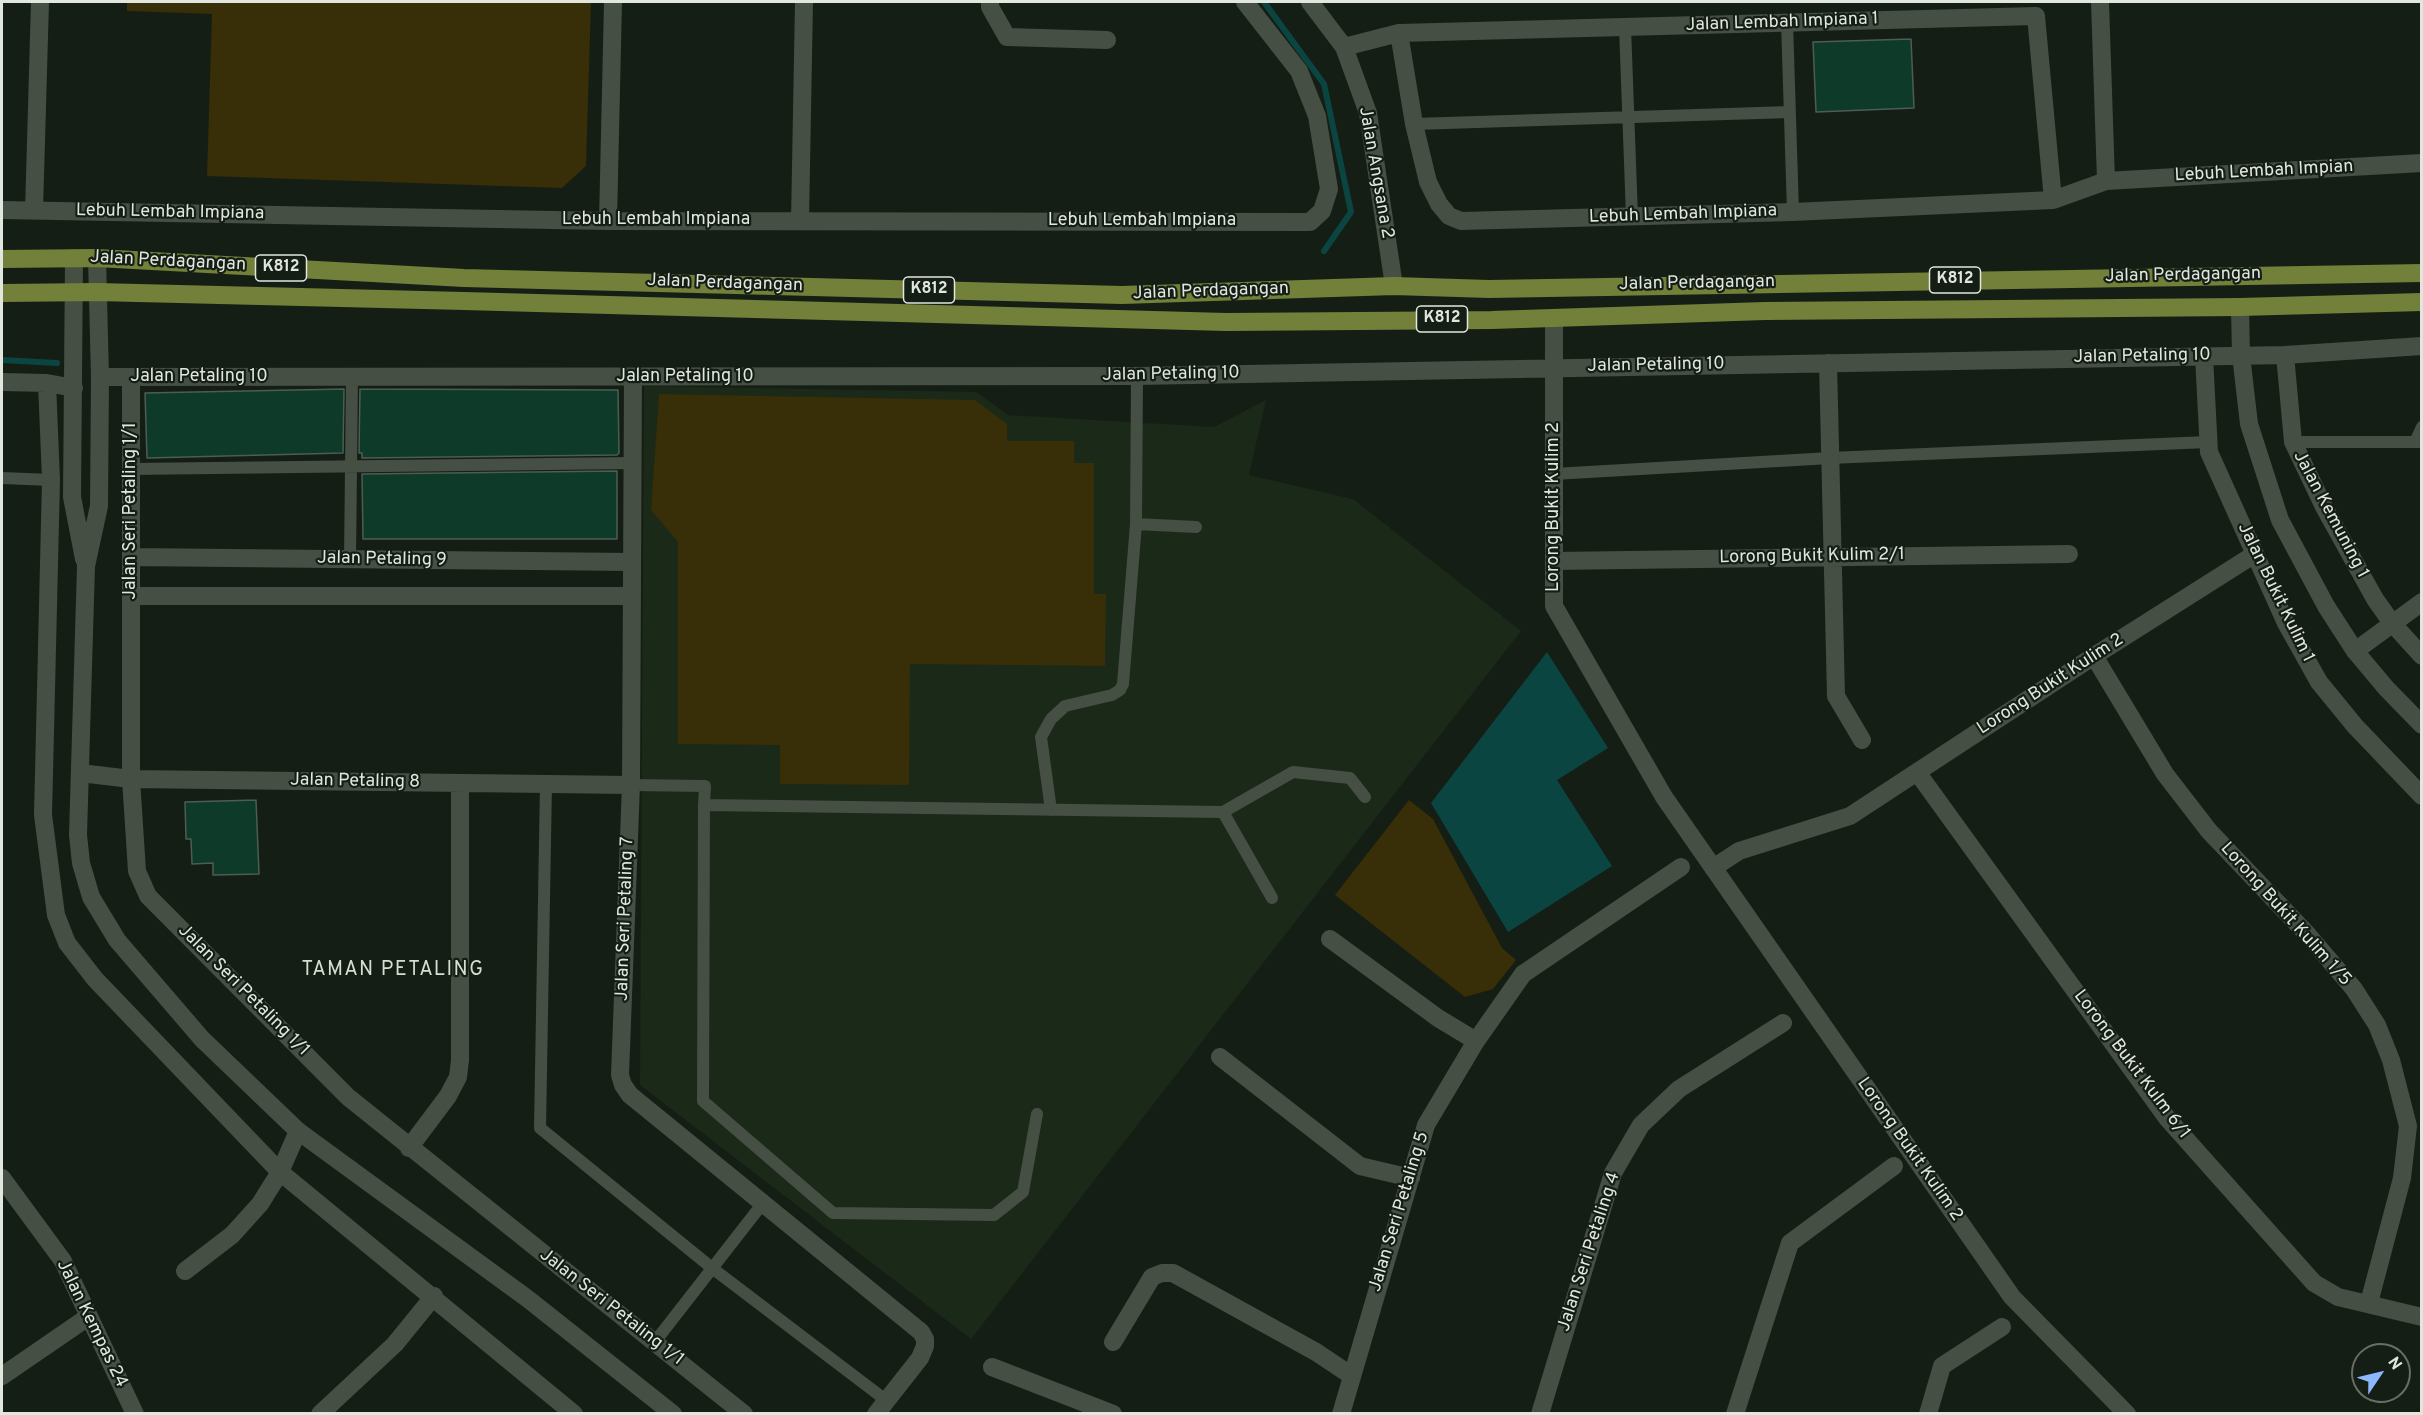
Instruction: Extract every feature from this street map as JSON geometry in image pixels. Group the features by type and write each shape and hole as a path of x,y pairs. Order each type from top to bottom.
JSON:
{"main road":[{"name":"Jalan Perdagangan","path":"2,259 97,258 464,278 1122,295 1394,286 1489,289 2421,273"},
{"name":"Jalan Perdagangan","path":"2,293 98,292 1226,321 1554,318 1765,311 2240,307 2421,302"}],"street":[{"path":"34,211 40,2"},
{"path":"609,221 613,2"},
{"path":"800,221 804,2"},
{"path":"990,2 990,7 1007,37 1107,40"},
{"name":"Lebuh Lembah Impiana","path":"2,210 609,221 1310,222 1322,211 1329,189 1317,116 1299,71 1245,2"},
{"name":"Jalan Angsana 2","path":"1310,2 1344,47 1368,113 1394,286"},
{"path":"2100,2 2106,181"},
{"name":"Jalan Lembah Impiana 1","path":"1344,47 1399,33 2036,16 2053,200"},
{"name":"Lebuh Lembah Impiana","path":"1399,33 1414,124 1428,182 1439,204 1449,216 1461,221 1793,212 2053,200 2106,181"},
{"name":"Lebuh Lembah Impian","path":"2106,181 2421,163"},
{"path":"74,258 72,497 86,567"},
{"path":"97,258 100,377 99,506 86,567 78,835 81,863 91,897 117,940 202,1038 298,1131 528,1299 673,1413"},
{"path":"2240,307 2241,355 2249,424 2280,520 2326,606 2355,651 2421,725"},
{"name":"Lorong Bukit Kulim 2","path":"1554,318 1554,606 1664,797 2012,1298 2127,1413"},
{"path":"2241,355 2285,355 2421,346"},
{"name":"Jalan Petaling 10","path":"100,377 1137,376 2241,355"},
{"name":"Jalan Kemuning 1","path":"2285,355 2292,442 2369,589 2392,623 2421,656"},
{"name":"Jalan Bukit Kulim 1","path":"2204,356 2209,452 2286,623 2319,682 2363,734 2421,796"},
{"path":"1828,363 1836,696 1862,740"},
{"name":"Jalan Seri Petaling 1/1","path":"131,377 131,779 137,871 148,896 348,1096 409,1148 744,1413"},
{"name":"Jalan Seri Petaling 7","path":"633,377 631,785 620,1075 630,1095 921,1332 925,1339 925,1346 920,1358 881,1407"},
{"path":"2,382 74,388"},
{"path":"47,384 51,480 43,815 56,915 67,943 95,979 280,1172 434,1296 571,1412"},
{"name":"Lorong Bukit Kulim 2/1","path":"1554,561 2069,554"},
{"name":"Lorong Bukit Kulim 2","path":"1713,868 1739,851 1850,816 2094,656 2255,554"},
{"name":"Jalan Petaling 9","path":"131,557 632,562"},
{"path":"132,596 632,596"},
{"path":"2355,651 2421,602"},
{"name":"Lorong Bukit Kulim 1/5","path":"2094,656 2165,774 2209,831 2308,935 2354,989 2377,1025 2391,1060 2408,1126 2402,1178 2369,1303"},
{"name":"Lorong Bukit Kulm 6/1","path":"1917,772 2167,1118 2314,1283 2338,1297 2421,1317"},
{"name":"Jalan Petaling 8","path":"80,773 131,779 631,785"},
{"path":"409,1148 448,1096 458,1077 460,1060 460,783"},
{"name":"Jalan Seri Petaling 5","path":"1341,1413 1426,1125 1476,1041 1523,974 1681,867"},
{"path":"1330,939 1438,1018 1476,1041"},
{"name":"Jalan Seri Petaling 4","path":"1540,1413 1613,1173 1641,1125 1679,1089 1783,1023"},
{"path":"1220,1057 1360,1166 1411,1178"},
{"path":"185,1271 232,1235 260,1204 280,1172 298,1131"},
{"path":"1735,1413 1790,1243 1894,1166"},
{"name":"Jalan Kempas 24","path":"2,1178 63,1261 135,1413"},
{"path":"1113,1342 1152,1277 1162,1273 1173,1273 1316,1352 1352,1376"},
{"path":"320,1413 395,1344 434,1296"},
{"path":"2,1376 88,1317"},
{"path":"1928,1413 1942,1366 2002,1327"},
{"path":"992,1367 1113,1413"}],"lane":[{"path":"1788,22 1793,212"},
{"path":"1624,27 1630,117 1632,217"},
{"path":"1414,124 1790,112"},
{"path":"1051,810 1041,737 1051,719 1065,706 1112,695 1120,690 1123,684 1136,524 1137,376"},
{"path":"350,559 352,377"},
{"path":"2292,442 2418,442 2421,428"},
{"path":"1554,474 1830,458 2208,442"},
{"path":"131,469 633,464"},
{"path":"2,478 51,480"},
{"path":"1136,524 1196,527"},
{"path":"704,805 1223,812 1293,772 1350,778 1365,797"},
{"path":"546,784 540,1128 881,1407"},
{"path":"631,785 705,786 703,1101 833,1213 994,1215 1023,1192 1037,1114"},
{"path":"1223,812 1272,898"},
{"path":"654,1343 763,1203"}],"shaded area":[{"path":"127,2 591,2 586,166 562,188 207,176 212,14 127,11"},
{"path":"644,386 976,392 1008,415 1214,427 1266,400 1249,475 1353,499 1521,631 971,1339 640,1085"},
{"path":"659,394 975,400 1007,424 1007,441 1074,441 1074,463 1094,463 1094,594 1106,594 1105,666 910,664 909,785 780,784 780,745 678,744 678,542 651,510"},
{"path":"1409,800 1433,819 1502,948 1516,960 1493,989 1465,997 1335,895"}],"water":[{"path":"1547,652 1608,748 1557,780 1612,866 1508,932 1431,803"}],"building":[{"path":"1911,39 1914,108 1816,112 1813,42"},
{"path":"344,389 343,453 147,458 145,393"},
{"path":"360,389 618,390 619,453 617,455 362,458 362,453 359,453"},
{"path":"617,471 617,539 363,539 362,474"},
{"path":"256,800 259,874 213,875 213,863 192,864 191,839 186,839 185,802"}],"waterway":[{"path":"1264,2 1324,84 1351,212 1324,251"},
{"path":"2,360 57,363"}],"district":[{"name":"TAMAN PETALING","path":"393,971"}]}
